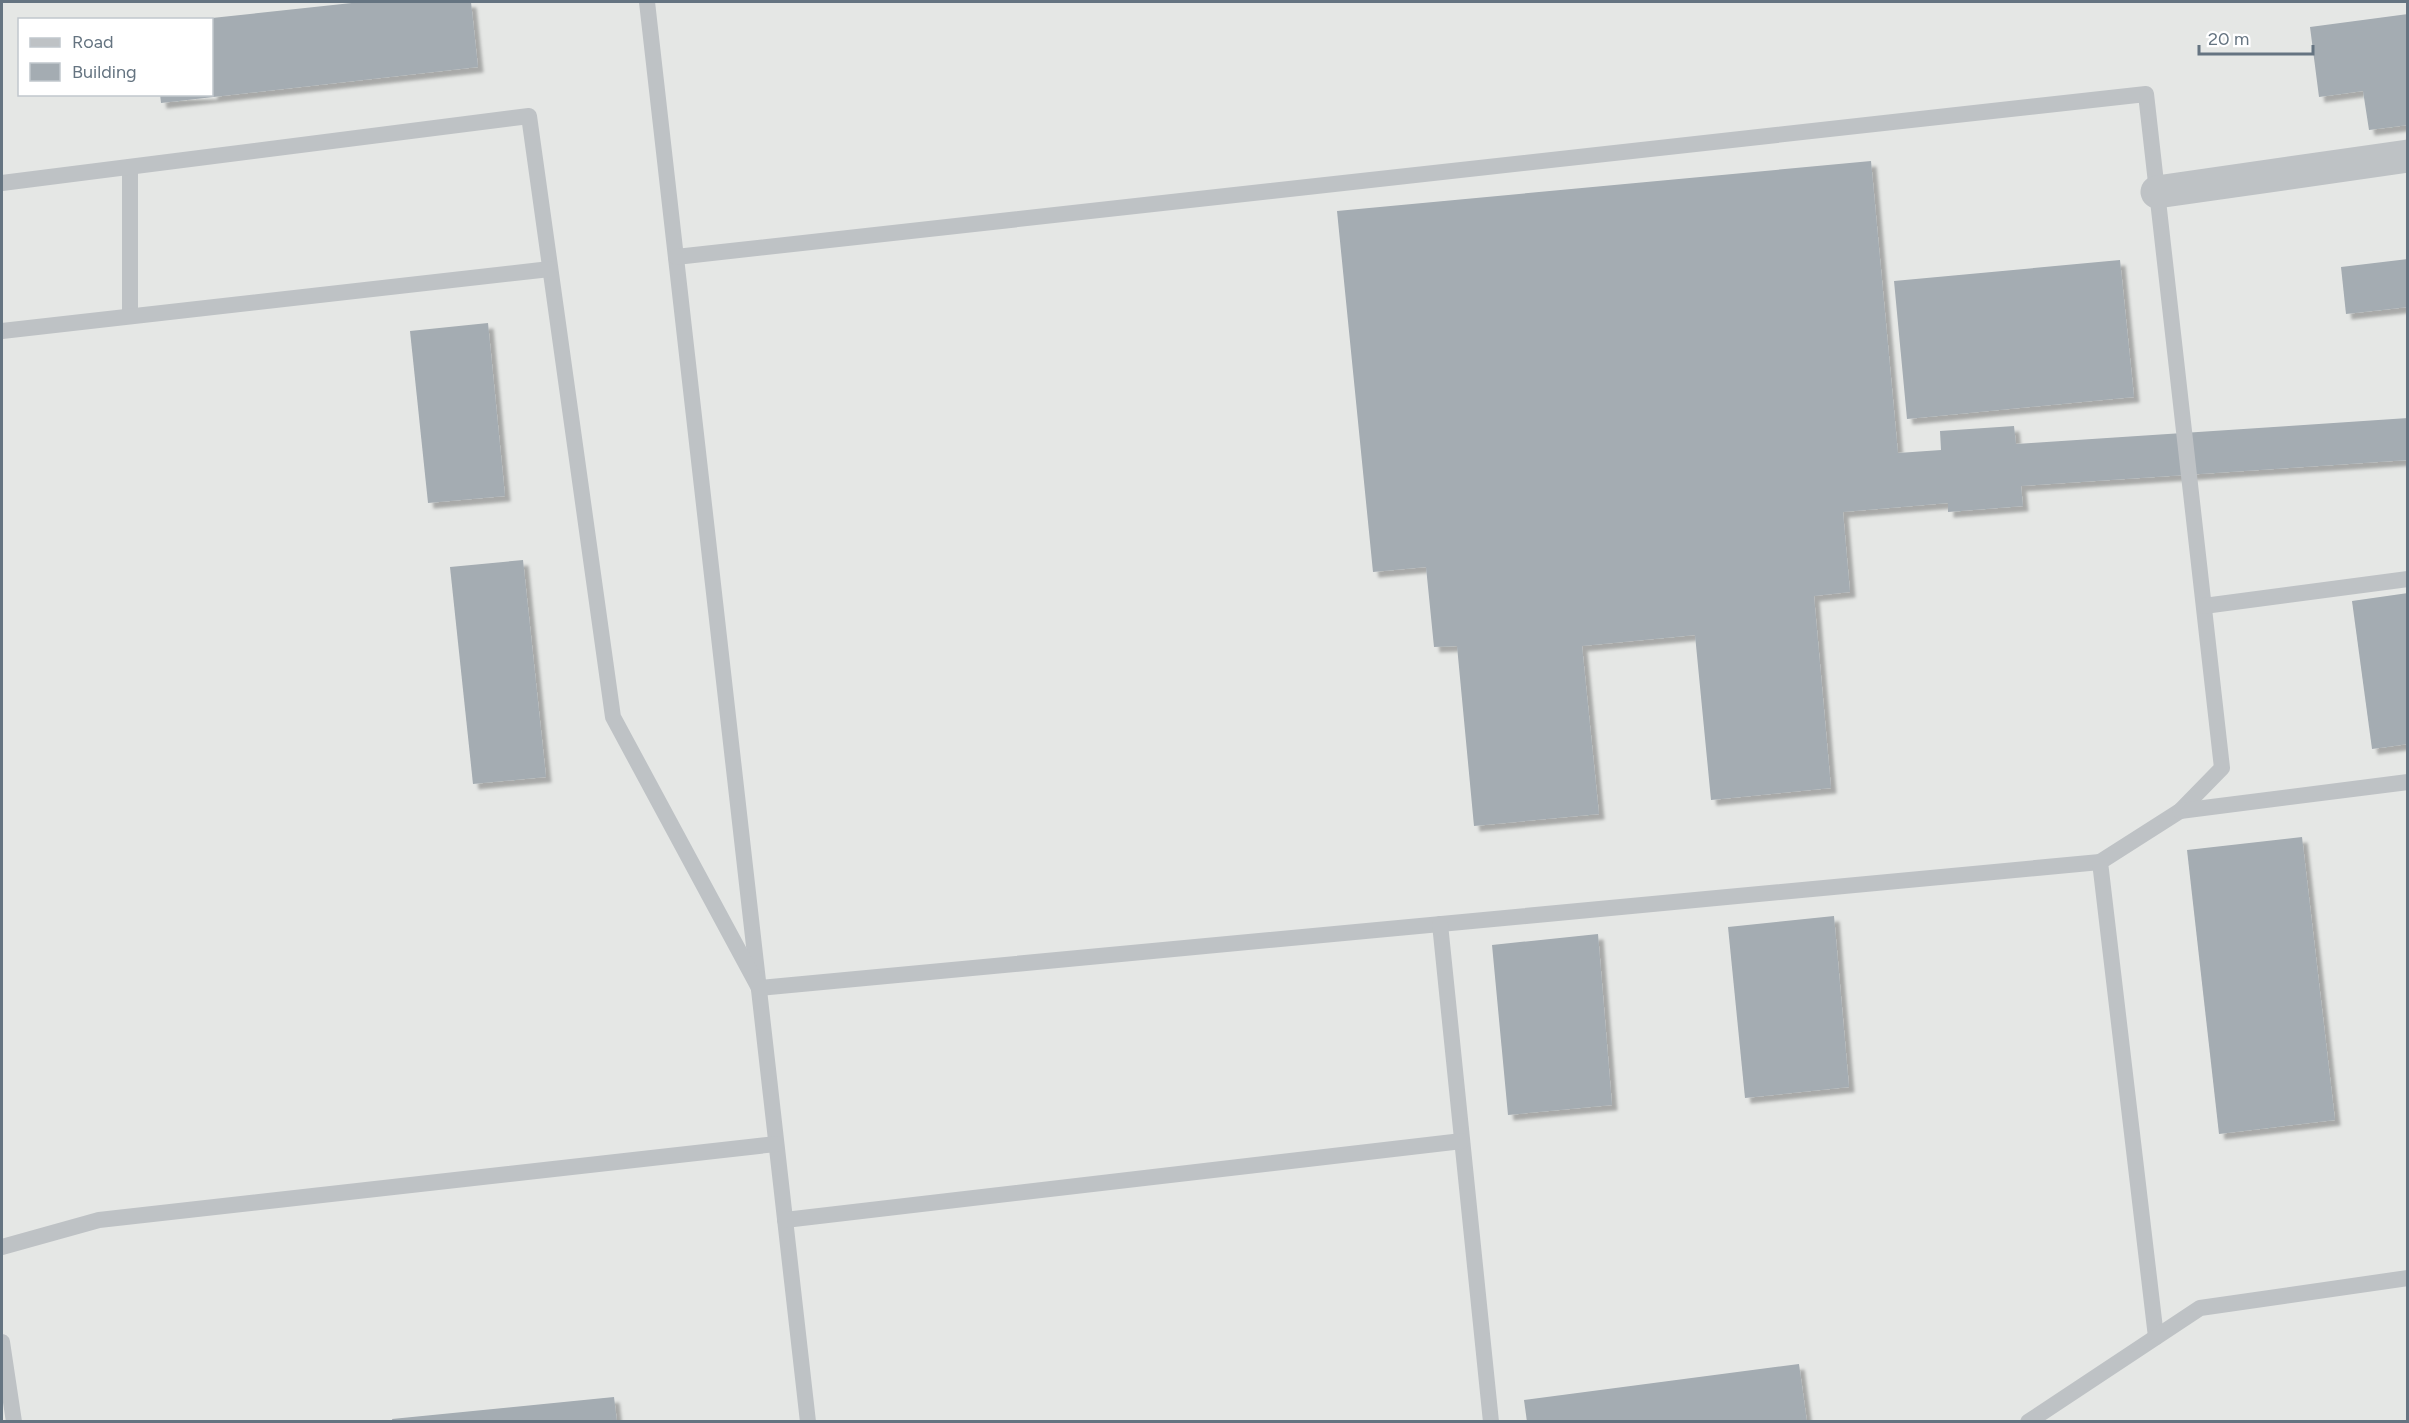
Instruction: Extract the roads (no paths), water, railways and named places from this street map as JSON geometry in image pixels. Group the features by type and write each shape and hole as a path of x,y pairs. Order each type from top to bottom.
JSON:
{"street":[{"path":"2157,192 2408,156"}],"lane":[{"path":"647,2 808,1422"},
{"path":"676,257 2146,94 2222,768 2180,811 2100,862 759,988"},
{"path":"2,183 529,116 613,717 759,988"},
{"path":"130,167 130,316"},
{"path":"2,331 550,269"},
{"path":"2204,606 2408,579"},
{"path":"2180,811 2408,782"},
{"path":"2100,862 2156,1337"},
{"path":"1440,924 1491,1422"},
{"path":"784,1220 1462,1141"},
{"path":"2,1247 99,1220 776,1144"},
{"path":"2028,1422 2200,1308 2408,1278"},
{"path":"2,1342 14,1422"}]}
